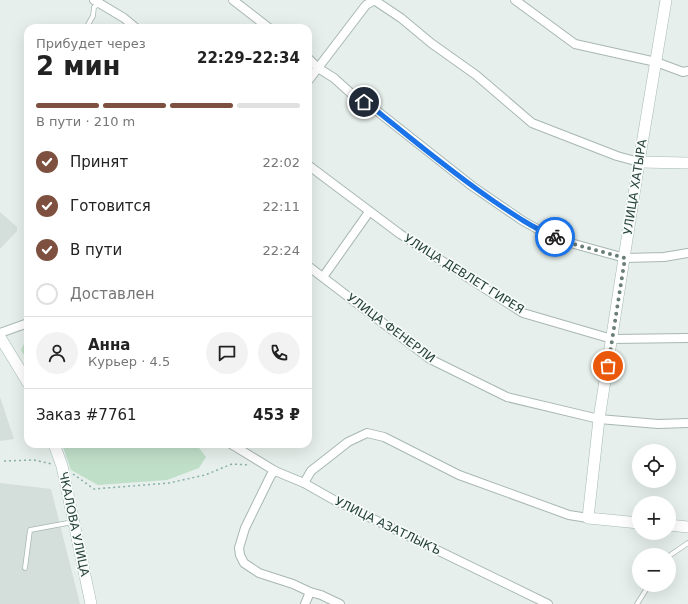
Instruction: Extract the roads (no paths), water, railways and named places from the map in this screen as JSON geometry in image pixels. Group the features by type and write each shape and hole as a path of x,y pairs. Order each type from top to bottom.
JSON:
{"street":[{"path":"233,0 265,24"},
{"path":"312,76 366,6 374,0 401,18 431,43 476,75 532,123 617,156 639,162 688,163"},
{"path":"515,0 575,44 656,62 683,72 688,71"},
{"name":"УЛИЦА ХАТЫРА","path":"588,518 599,419 666,0"},
{"path":"96,2 124,18 131,24"},
{"path":"312,62 318,68 334,78 355,97 372,107 472,186 523,221 541,231 566,242 625,258 664,257 688,253"},
{"name":"УЛИЦА ДЕВЛЕТ ГИРЕЯ","path":"312,168 400,234 523,313 612,339 688,338"},
{"path":"323,277 369,212"},
{"name":"УЛИЦА ФЕНЕРЛИ","path":"312,269 430,359 507,397 599,419 658,424 688,423"},
{"path":"0,333 24,324"},
{"path":"0,336 24,376"},
{"path":"304,482 311,472 348,442 367,433 384,438 458,475 569,515 632,522"},
{"name":"ЧКАЛОВА УЛИЦА","path":"55,448 62,466 91,604"},
{"name":"УЛИЦА АЗАТЛЫКЪ","path":"236,448 275,471 304,482 334,500 548,604"},
{"path":"275,471 271,475 245,528 239,548 240,555 244,563 259,573 293,584 340,604"},
{"path":"676,526 688,527"},
{"path":"305,604 310,592"}],"lane":[{"path":"88,24 93,16 96,2"},
{"path":"26,568 30,530 74,522"},
{"path":"676,551 688,543"},
{"path":"637,604 644,592"}]}
